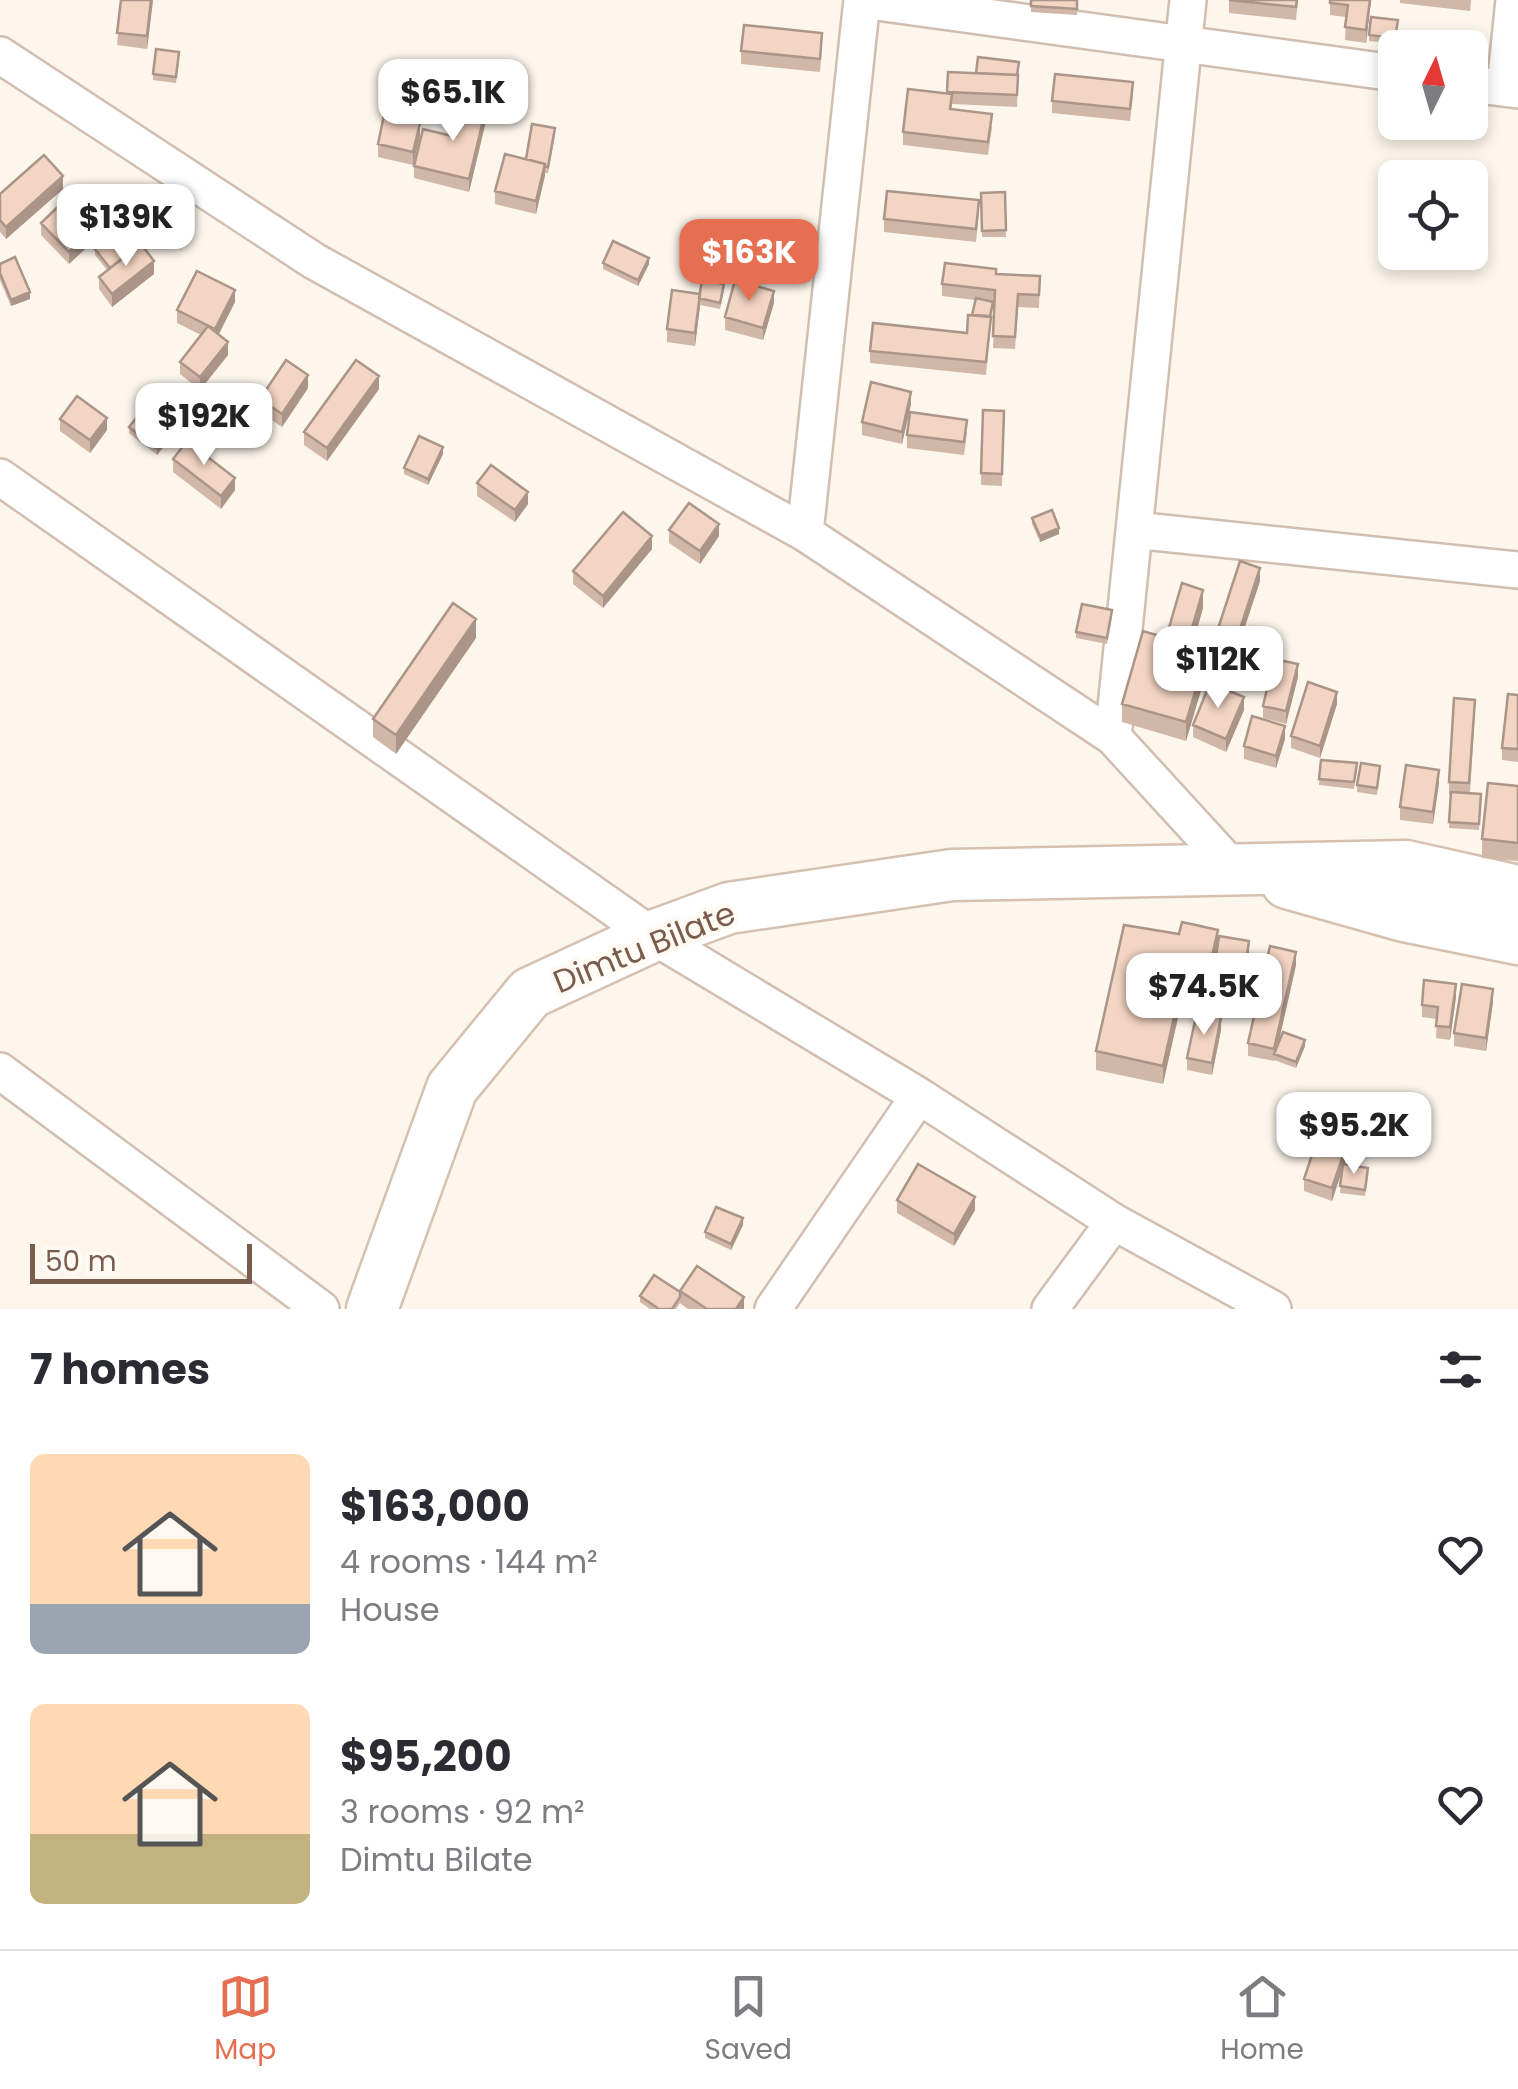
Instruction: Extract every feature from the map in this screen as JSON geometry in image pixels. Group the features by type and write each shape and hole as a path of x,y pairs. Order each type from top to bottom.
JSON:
{"main road":[{"name":"Dimtu Bilate","path":"372,1309 452,1088 530,993 653,936 729,908 952,874 1406,866 1518,892"},
{"name":"Dimtu Bilate","path":"1234,869 1404,916 1518,940"}],"street":[{"path":"804,533 862,0 1378,72"},
{"path":"1113,737 1188,0"},
{"path":"1512,89 1514,0"},
{"path":"0,55 314,261 804,533 1113,737 1234,869"},
{"path":"0,478 653,936 919,1096 1114,1222 1273,1309"},
{"path":"1134,530 1518,570"},
{"path":"0,1071 321,1309"},
{"path":"773,1309 919,1096"},
{"path":"1050,1309 1114,1222"}],"building":[{"path":"121,0 151,0 147,36 117,33"},
{"path":"1031,0 1077,0 1077,9 1031,6"},
{"path":"1229,0 1297,0 1296,7"},
{"path":"1330,0 1370,0 1366,30 1345,27 1348,5"},
{"path":"1371,17 1398,20 1396,30 1378,30 1378,36 1369,35"},
{"path":"744,25 822,33 820,59 741,51"},
{"path":"156,49 179,52 176,77 153,74"},
{"path":"978,57 1019,62 1017,75 976,73"},
{"path":"948,72 1018,75 1017,95 947,92"},
{"path":"1055,74 1133,82 1130,109 1052,101"},
{"path":"908,89 952,94 950,109 992,114 988,142 903,132"},
{"path":"461,102 486,108 469,179 414,166 423,129 452,136"},
{"path":"384,115 420,123 413,152 378,144"},
{"path":"532,124 555,128 548,167 526,159"},
{"path":"505,154 545,164 536,201 495,191"},
{"path":"44,155 63,176 6,227 0,220 0,194"},
{"path":"887,191 979,200 976,229 884,219"},
{"path":"1005,192 1006,230 982,231 981,193"},
{"path":"70,195 98,225 69,252 41,223"},
{"path":"124,227 138,246 110,268 95,249"},
{"path":"613,241 649,258 638,280 603,263"},
{"path":"141,244 154,261 112,294 99,277"},
{"path":"15,257 30,292 11,300 0,264"},
{"path":"945,263 996,269 996,274 1040,276 1039,295 1018,294 1015,337 993,336 995,290 942,284"},
{"path":"197,271 235,290 215,329 177,310"},
{"path":"702,280 724,284 720,303 699,298"},
{"path":"735,280 774,291 763,328 725,317"},
{"path":"672,290 700,294 695,333 667,329"},
{"path":"976,298 993,302 990,316 972,315"},
{"path":"968,315 991,317 986,362 870,351 873,323 967,333"},
{"path":"208,326 228,342 200,377 180,362"},
{"path":"286,360 308,375 282,414 260,399"},
{"path":"356,360 379,376 327,448 304,432"},
{"path":"871,382 911,392 902,432 862,422"},
{"path":"77,396 107,418 90,440 60,419"},
{"path":"983,410 1004,411 1002,474 981,473"},
{"path":"142,411 170,432 157,449 129,427"},
{"path":"910,412 967,420 964,442 907,435"},
{"path":"419,436 443,447 428,479 404,468"},
{"path":"187,441 235,478 221,496 173,459"},
{"path":"491,465 528,492 515,510 477,483"},
{"path":"689,503 719,524 700,551 669,530"},
{"path":"1052,510 1059,528 1040,536 1032,518"},
{"path":"623,512 652,536 603,596 573,571"},
{"path":"1240,561 1260,568 1222,684 1202,678"},
{"path":"1182,583 1203,590 1185,652 1205,658 1186,722 1122,704 1143,631 1166,638"},
{"path":"453,603 476,619 396,735 373,719"},
{"path":"1082,604 1112,610 1107,638 1076,632"},
{"path":"1274,659 1298,664 1286,711 1263,706"},
{"path":"1308,682 1337,692 1320,746 1291,736"},
{"path":"1210,683 1244,697 1226,739 1193,725"},
{"path":"1508,694 1518,695 1518,749 1502,748"},
{"path":"1454,698 1475,700 1469,783 1449,782"},
{"path":"1252,716 1285,726 1276,756 1244,746"},
{"path":"1321,760 1357,763 1354,782 1319,779"},
{"path":"1361,763 1380,766 1377,788 1357,785"},
{"path":"1406,765 1439,770 1433,812 1400,807"},
{"path":"1488,783 1518,786 1518,843 1482,839"},
{"path":"1451,792 1481,794 1479,824 1449,822"},
{"path":"1182,922 1218,930 1204,991 1181,986 1163,1066 1096,1051 1124,925 1179,934"},
{"path":"1219,936 1249,941 1241,996 1211,992"},
{"path":"1270,946 1296,952 1274,1049 1248,1043"},
{"path":"1424,980 1456,984 1450,1027 1436,1026 1438,1007 1422,1005"},
{"path":"1462,984 1493,989 1486,1038 1454,1033"},
{"path":"1197,1012 1221,1017 1212,1063 1187,1058"},
{"path":"1283,1032 1305,1040 1296,1062 1274,1054"},
{"path":"1320,1131 1348,1141 1332,1188 1304,1179"},
{"path":"918,1164 975,1197 954,1234 897,1200"},
{"path":"1343,1164 1368,1168 1365,1190 1340,1186"},
{"path":"716,1207 743,1218 731,1244 705,1232"},
{"path":"697,1266 744,1297 736,1309 707,1309 680,1291"},
{"path":"654,1275 680,1292 672,1309 659,1309 640,1296"}]}
